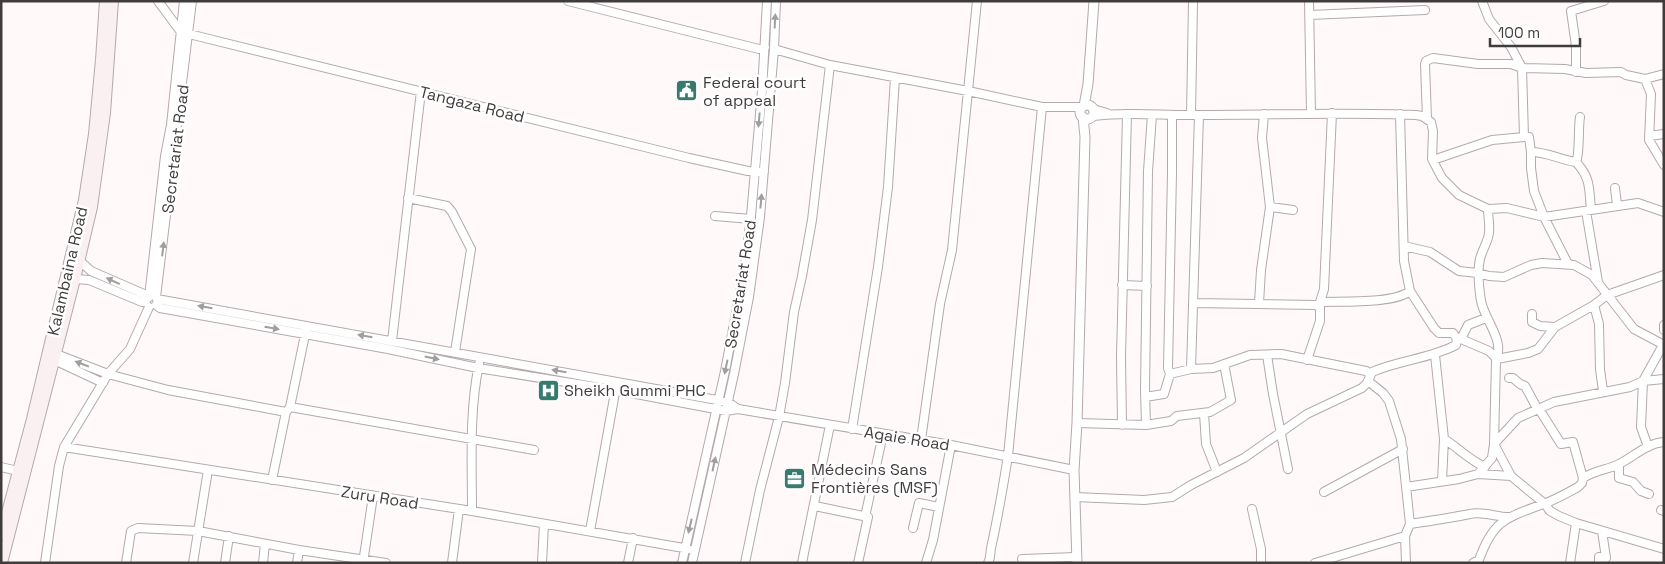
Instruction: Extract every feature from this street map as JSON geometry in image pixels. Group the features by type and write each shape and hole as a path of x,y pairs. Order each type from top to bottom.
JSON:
{"main road":[{"name":"Kalambaina Road","path":"1,535 84,200 102,60 105,1"},
{"path":"2,563 80,261 92,207 105,112 113,1"}],"street":[{"path":"158,1 185,33"},
{"name":"Secretariat Road","path":"184,1 185,33"},
{"name":"Secretariat Road","path":"45,563 59,466 64,447 108,374 130,349 152,301 185,33 192,1"},
{"path":"568,1 759,49 765,47"},
{"name":"Secretariat Road","path":"682,563 740,300 751,219 767,1"},
{"name":"Secretariat Road","path":"692,563 749,297 764,172 776,1"},
{"path":"921,440 940,304 952,250 977,1"},
{"path":"1022,558 1077,560 1074,470 1078,423 1085,137 1094,1"},
{"path":"1191,369 1194,303 1195,115 1193,1"},
{"path":"1309,1 1311,113"},
{"path":"1482,1 1489,19 1511,47 1522,68 1524,137"},
{"path":"1576,72 1576,46 1571,11 1587,3 1604,1"},
{"path":"1310,15 1425,10"},
{"name":"Tangaza Road","path":"185,33 688,158 764,172"},
{"path":"774,49 830,65 968,91 1042,108 1066,108 1109,114 1152,115 1400,114 1416,115 1427,119"},
{"path":"1664,74 1645,79 1621,72 1576,72 1565,69 1522,68 1511,64 1478,64 1433,58 1429,59 1425,64 1424,72 1427,119 1432,126 1433,160 1450,187 1459,195 1488,209 1507,208 1544,218 1638,203 1664,212"},
{"path":"745,563 760,490 779,417 785,383 794,312 812,220 830,65"},
{"path":"852,429 878,267 888,187 895,78"},
{"path":"1645,79 1652,94 1649,140 1664,165"},
{"path":"392,341 420,91"},
{"path":"990,562 1008,456 1042,108"},
{"path":"1307,360 1320,321 1320,304 1324,289 1332,113"},
{"path":"1122,425 1122,285 1127,114"},
{"path":"1259,303 1261,270 1270,207 1262,138 1264,114"},
{"path":"1400,114 1404,261 1410,291 1439,333 1453,333 1459,339 1489,351 1497,359"},
{"path":"1146,425 1148,171 1152,115"},
{"path":"1145,397 1164,394 1170,374 1168,368 1172,115"},
{"path":"1576,162 1579,157 1580,117"},
{"path":"1649,136 1664,134"},
{"path":"1433,160 1492,140 1529,138 1534,191 1544,218 1568,264"},
{"path":"1531,152 1542,152 1576,162 1585,171 1588,180 1588,210 1598,284"},
{"path":"1614,188 1616,205"},
{"path":"408,198 447,206 471,249 455,352"},
{"path":"1270,207 1293,210"},
{"path":"1478,474 1492,458 1497,359 1499,352 1497,339 1486,318 1481,300 1478,273 1480,259 1489,233 1488,209"},
{"path":"715,216 751,219"},
{"path":"1404,246 1430,252 1459,270 1489,276 1504,277 1531,265 1550,263 1568,264 1583,269 1592,275 1634,329 1664,345 1643,381 1642,427 1648,447"},
{"path":"80,261 91,270 144,294 160,308 244,323 392,341 617,380 728,402 738,409"},
{"path":"1497,359 1528,353 1538,349 1555,327 1594,305 1607,295 1664,275"},
{"path":"75,279 89,280 142,302 152,301 245,314 306,330 478,368 615,390 716,410 738,409"},
{"path":"1122,285 1147,286"},
{"path":"1194,303 1259,303 1298,306 1374,300 1404,295 1410,291"},
{"path":"1594,305 1600,324 1600,369 1603,391"},
{"path":"244,323 245,314"},
{"path":"1532,314 1532,322 1540,326 1555,327"},
{"path":"1075,497 1157,500 1172,497 1191,485 1244,458 1307,414 1356,391 1369,378 1399,362 1435,355 1456,345 1468,325 1486,318"},
{"path":"1664,325 1664,330"},
{"path":"272,480 306,330"},
{"path":"1170,374 1191,369 1213,368 1250,355 1267,354 1281,354 1366,371 1369,378 1389,401 1401,438 1410,524 1405,536 1406,563"},
{"path":"1267,354 1288,469"},
{"path":"1435,355 1444,439 1442,481"},
{"path":"55,357 168,390 472,438 534,450"},
{"path":"55,357 103,383"},
{"path":"472,511 472,438 476,379 481,357"},
{"path":"1078,423 1146,425 1171,421 1177,416 1214,410 1231,400 1224,364"},
{"path":"1473,563 1479,560 1494,529 1509,517 1545,504 1578,487 1582,483 1583,478 1573,442 1561,444 1525,386 1513,378 1509,378"},
{"path":"1494,444 1518,418 1554,402 1630,387 1643,381 1664,379"},
{"path":"590,531 617,380"},
{"name":"Agaie Road","path":"738,409 951,445 1074,470"},
{"path":"1204,412 1206,444 1217,472"},
{"path":"804,562 830,425"},
{"path":"858,563 882,434"},
{"path":"1444,439 1471,460 1486,466"},
{"path":"1583,478 1591,473 1619,464 1658,442 1664,442"},
{"path":"1494,444 1511,476 1554,513 1576,523 1664,549"},
{"path":"926,563 933,540 951,445"},
{"name":"Zuru Road","path":"64,447 472,511 696,550"},
{"path":"1324,492 1403,449"},
{"path":"1619,464 1619,478 1632,482 1641,491 1649,494"},
{"path":"1,467 18,471"},
{"path":"193,563 208,470"},
{"path":"1406,487 1459,479 1478,474 1511,476"},
{"path":"363,561 373,496"},
{"path":"913,528 919,504 939,507"},
{"path":"814,506 866,517"},
{"path":"452,563 459,509"},
{"path":"1252,509 1261,548 1261,563"},
{"path":"1410,524 1470,514 1485,513 1496,517 1509,517"},
{"path":"1570,563 1576,523"},
{"path":"542,563 544,524"},
{"path":"126,563 129,535 130,531 134,528 198,531 363,561 386,563"},
{"path":"1599,563 1599,557 1606,558 1602,531"},
{"path":"225,563 229,536"},
{"path":"1315,563 1405,536"},
{"path":"628,563 633,538"},
{"path":"263,563 265,544"},
{"path":"297,563 299,550"}],"place":[{"name":"Federal court of appeal","path":"687,91"},
{"name":"Sheikh Gummi PHC","path":"548,390"},
{"name":"Médecins Sans Frontières (MSF)","path":"795,478"}]}
